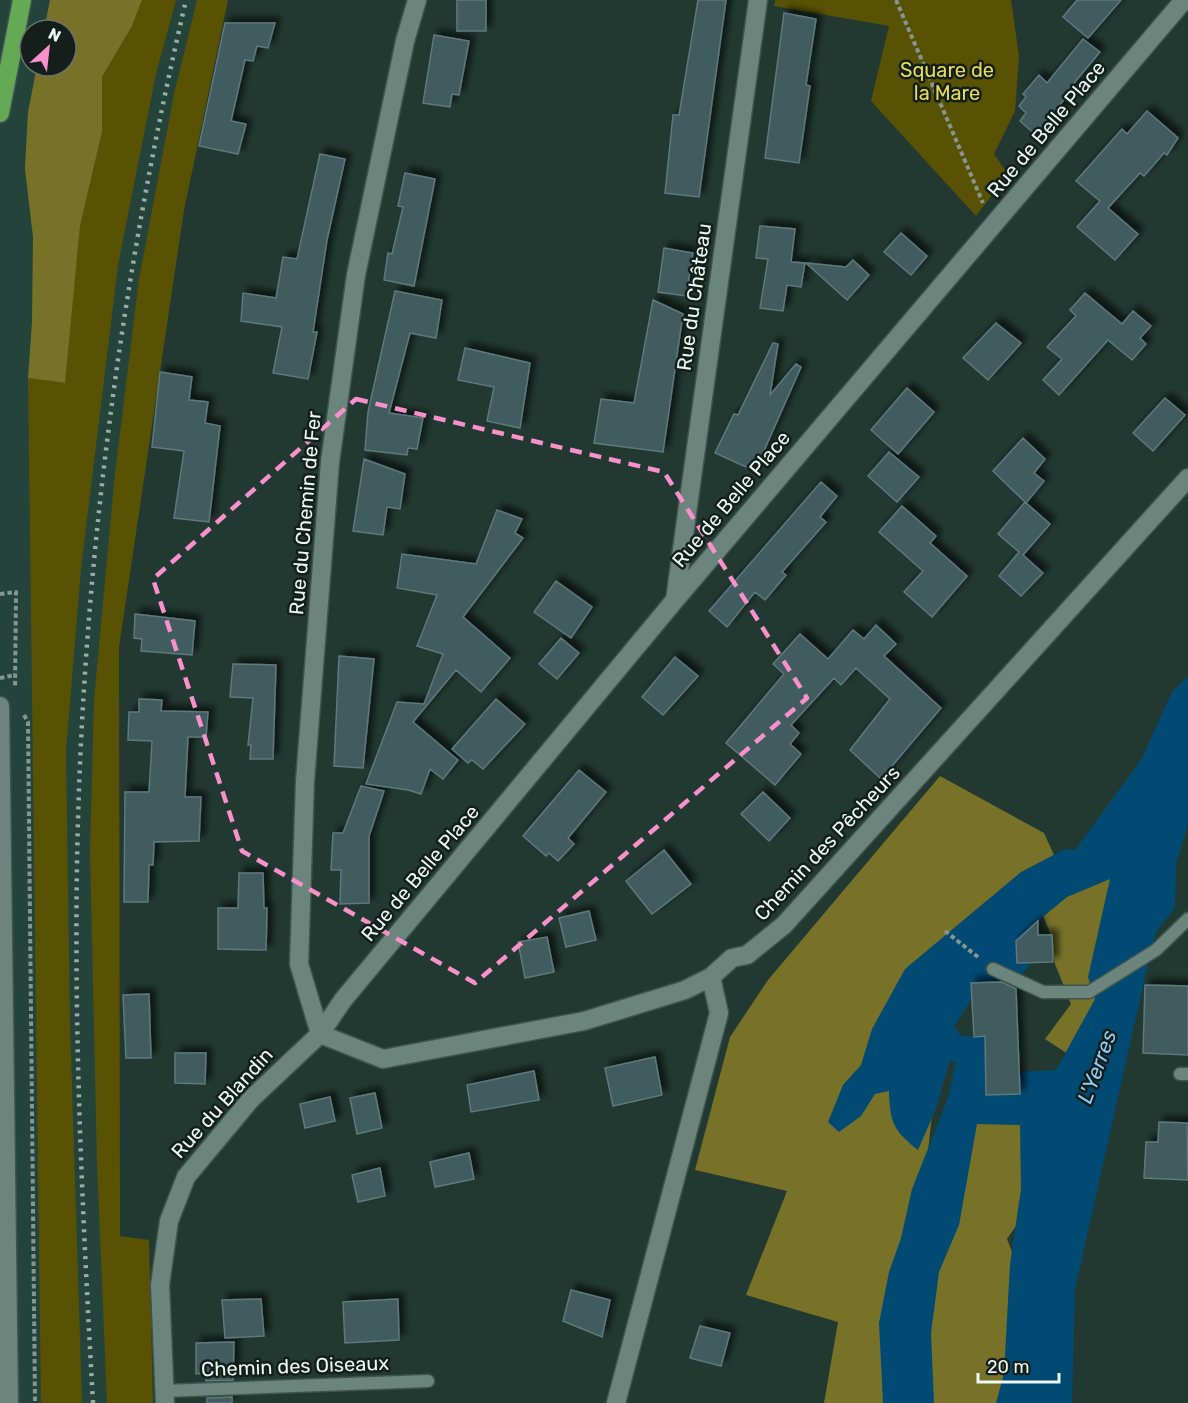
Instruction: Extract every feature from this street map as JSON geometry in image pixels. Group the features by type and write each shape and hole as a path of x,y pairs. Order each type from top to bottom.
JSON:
{"highway":[{"path":"0,112 22,0"}],"street":[{"name":"Rue du Chemin de Fer","path":"320,1034 299,964 305,781 330,462 356,275 405,41 417,0"},
{"name":"Rue du Château","path":"675,600 758,0"},
{"name":"Rue de Belle Place","path":"320,1034 343,1000 675,600 1184,0"},
{"name":"Chemin des Pêcheurs","path":"711,977 732,958 747,955 784,925 1188,478"},
{"path":"0,706 9,1403"},
{"path":"320,1034 383,1059 584,1021 685,990 711,977 719,1013 616,1403"},
{"name":"Rue du Blandin","path":"165,1397 160,1285 169,1221 186,1177 251,1100 320,1034"}],"lane":[{"path":"993,969 1043,992 1089,992 1156,950 1188,919"},
{"name":"Chemin des Oiseaux","path":"165,1397 428,1381"}],"path":[{"path":"896,0 994,226"},
{"path":"0,594 16,592 15,675 0,678"},
{"path":"21,710 28,722 35,1403"},
{"path":"945,931 993,969"}],"highlighted area":[{"path":"356,399 664,472 807,698 475,983 242,851 153,579"}],"shaded area":[{"path":"0,0 228,0 184,210 119,647 119,1222 132,1403 0,1403"},
{"path":"50,0 142,0 132,26 102,77 102,132 80,226 65,383 28,378 32,322 33,237 25,169 28,112 35,78 78,78 78,18 46,18"},
{"path":"940,776 1044,833 1062,873 1116,876 1102,1005 1071,1056 1045,1039 1071,1004 1055,964 1049,930 1040,908 869,1091 894,1089 933,1106 900,1403 824,1403 838,1322 746,1295 787,1191 695,1170 730,1037 768,980"},
{"path":"984,1116 1032,1122 1043,1187 1007,1239 1028,1293 1015,1403 915,1403 952,1132"}],"green space":[{"path":"142,0 176,0 156,74 118,265 81,569 66,750 70,1023 82,1403 41,1403 28,378 64,383 80,226 102,132 102,77 132,26"},
{"path":"197,0 228,0 184,210 119,647 120,1236 149,1240 153,1403 107,1403 97,1163 90,850 94,700 115,473 139,279 174,94"},
{"name":"Square de la Mare","path":"775,0 1011,0 1019,56 1015,111 994,154 1008,174 976,216 871,101 889,26 774,6"}],"water":[{"name":"L'Yerres","path":"1188,676 1188,824 1176,864 1175,908 1156,932 1151,950 1075,1289 1072,1403 996,1403 1004,1373 1010,1264 1021,1189 1020,1125 977,1124 959,1225 939,1272 931,1333 934,1403 883,1403 879,1323 889,1272 901,1238 912,1189 948,1098 956,1063 950,1060 935,1111 918,1150 903,1137 894,1125 890,1111 889,1091 875,1094 861,1116 839,1132 828,1122 843,1085 861,1065 872,1029 905,969 1021,872 1065,849 1075,850 1141,760 1172,692","holes":["1110,879 1088,977 1095,999 1056,1070 1021,1072 1020,1094 987,1095 985,1037 962,1036 954,1027 972,998 972,983 1016,982 1031,963 1017,958 1022,936 1027,930 1067,897"]}],"building":[{"path":"457,0 486,0 486,31 457,31"},
{"path":"698,0 726,0 699,197 665,193 673,115 679,115"},
{"path":"1077,0 1121,0 1088,38 1063,17"},
{"path":"784,13 816,19 806,85 810,86 799,163 765,158"},
{"path":"225,23 275,23 268,48 257,46 253,61 245,60 231,121 246,124 238,154 199,146"},
{"path":"434,35 469,41 459,95 452,94 450,107 423,103"},
{"path":"1083,39 1100,52 1063,96 1065,98 1059,106 1064,110 1039,138 1020,121 1026,113 1019,106 1026,97 1023,94 1039,75 1047,83"},
{"path":"1147,111 1178,138 1167,155 1164,153 1144,176 1140,173 1108,208 1138,234 1115,260 1077,227 1100,201 1076,181 1122,129 1127,134"},
{"path":"320,154 345,159 327,240 313,332 317,332 308,379 273,373 282,327 241,321 243,293 276,298 283,257 297,259"},
{"path":"405,173 435,179 414,286 384,280 388,253 392,254 403,207 398,206"},
{"path":"760,226 795,229 791,262 805,263 801,287 787,285 783,311 760,308 768,259 756,258"},
{"path":"901,233 927,256 911,275 884,252"},
{"path":"664,248 693,253 686,296 658,292"},
{"path":"853,260 869,275 847,300 806,263 846,267"},
{"path":"395,291 442,300 436,338 410,333 389,413 423,418 417,449 408,448 407,455 365,450 368,412"},
{"path":"1085,293 1122,324 1133,311 1151,326 1140,338 1146,344 1132,360 1108,340 1059,395 1043,380 1062,359 1047,347 1076,316 1070,310"},
{"path":"653,300 683,314 663,452 594,443 601,399 634,403"},
{"path":"996,323 1021,343 988,380 963,358"},
{"path":"773,343 778,344 770,395 796,364 801,367 755,471 715,453 734,414 738,415"},
{"path":"465,348 530,363 520,428 487,421 494,387 458,380"},
{"path":"160,372 192,377 189,400 208,402 205,423 220,426 209,522 174,518 184,451 152,447"},
{"path":"907,388 934,412 898,454 871,430"},
{"path":"1165,398 1185,415 1153,451 1133,433"},
{"path":"1023,438 1045,459 1034,473 1044,481 1026,503 993,471"},
{"path":"889,452 919,477 897,502 868,476"},
{"path":"364,459 405,474 400,509 387,507 383,535 353,531"},
{"path":"821,482 837,496 820,517 826,522 782,572 786,575 765,600 755,592 727,627 709,611"},
{"path":"1025,502 1050,524 1023,555 1043,573 1021,596 999,576 1019,552 998,534"},
{"path":"902,506 936,536 930,543 967,576 932,617 904,592 923,571 879,532"},
{"path":"497,510 522,519 515,533 523,538 463,617 510,658 481,692 456,670 413,722 458,760 443,779 430,769 421,794 366,784 397,702 424,704 443,654 417,646 437,595 397,588 402,554 476,564"},
{"path":"556,581 592,607 571,638 534,612"},
{"path":"135,614 195,621 192,655 141,651 142,639 134,638"},
{"path":"876,625 896,644 884,656 941,708 881,779 850,750 890,699 856,668 841,685 834,678 791,725 799,733 790,744 801,754 775,785 726,743 784,674 773,664 800,634 828,659 853,630 864,639"},
{"path":"561,638 579,653 557,679 539,664"},
{"path":"339,656 374,659 363,768 334,766"},
{"path":"675,657 698,676 663,715 642,697"},
{"path":"233,664 276,665 273,759 250,759 251,745 248,745 253,698 230,697"},
{"path":"139,699 162,700 161,711 208,712 206,737 188,737 185,797 201,797 199,841 154,842 153,865 149,865 148,902 124,902 125,792 149,792 152,741 128,740 129,712 139,712"},
{"path":"496,699 525,724 483,769 472,760 468,763 452,749"},
{"path":"579,770 606,792 568,838 574,844 558,861 549,853 546,856 523,836"},
{"path":"361,786 384,791 369,836 369,903 340,904 341,870 331,870 333,833 343,833"},
{"path":"763,792 790,818 769,841 741,814"},
{"path":"664,850 691,884 652,914 626,881"},
{"path":"239,873 263,873 264,908 267,908 266,950 218,949 218,908 238,908"},
{"path":"589,911 596,940 566,947 559,918"},
{"path":"1038,921 1038,935 1052,935 1053,962 1017,963 1016,941"},
{"path":"547,937 554,972 525,978 518,942"},
{"path":"1002,982 1016,989 1020,1094 986,1095 985,1036 974,1037 971,983"},
{"path":"1145,985 1188,986 1188,1055 1143,1053"},
{"path":"149,994 151,1058 126,1058 123,995"},
{"path":"175,1053 206,1053 205,1084 175,1083"},
{"path":"655,1057 662,1095 613,1106 605,1068"},
{"path":"534,1071 539,1100 471,1112 467,1085"},
{"path":"375,1093 382,1128 357,1134 350,1098"},
{"path":"330,1097 335,1121 305,1128 300,1104"},
{"path":"1159,1122 1187,1123 1188,1180 1144,1178 1146,1142 1158,1142"},
{"path":"469,1153 474,1179 435,1187 430,1162"},
{"path":"380,1168 385,1196 358,1202 352,1175"},
{"path":"571,1290 610,1300 602,1337 563,1321"},
{"path":"261,1299 264,1336 225,1338 222,1300"},
{"path":"398,1299 399,1340 345,1343 343,1302"},
{"path":"700,1326 730,1333 721,1366 690,1358"},
{"path":"234,1342 233,1380 206,1381 206,1373 196,1374 196,1343"},
{"path":"232,1397 232,1403 207,1403 207,1398"}],"railway":[{"path":"93,1403 78,1066 76,931 80,755 87,646 96,537 124,321 142,213 186,0"}]}
